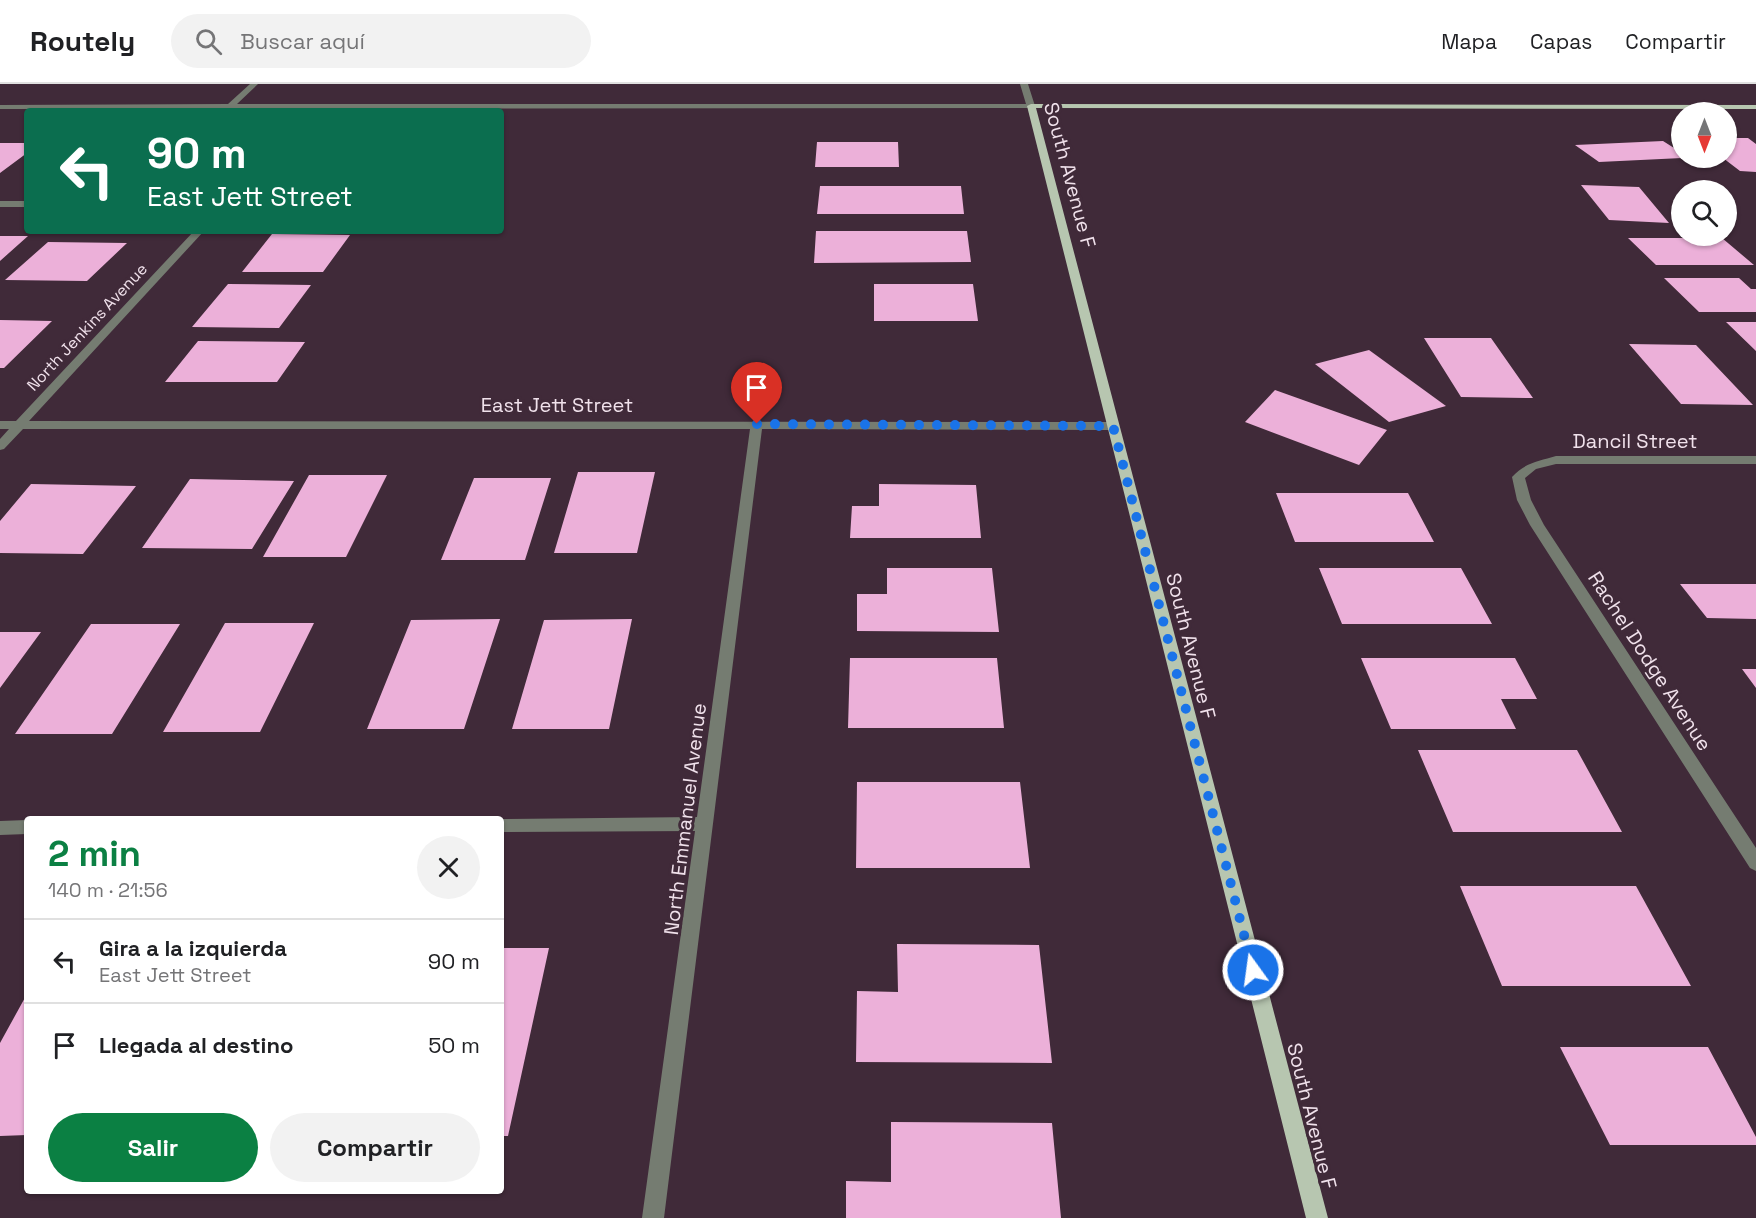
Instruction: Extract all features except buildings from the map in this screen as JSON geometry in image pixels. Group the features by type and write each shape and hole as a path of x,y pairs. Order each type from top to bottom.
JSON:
{"main road":[{"path":"1030,106 1756,107"},
{"name":"South Avenue F","path":"1030,106 1317,1218"}],"street":[{"path":"230,107 254,84"},
{"name":"South Avenue F","path":"1024,84 1030,106"},
{"path":"0,107 1030,106"},
{"path":"0,204 24,204"},
{"name":"North Jenkins Avenue","path":"0,446 195,234"},
{"name":"North Emmanuel Avenue","path":"653,1218 757,424"},
{"name":"East Jett Street","path":"0,425 1113,426"},
{"name":"Dancil Street","path":"1518,477 1532,466 1556,460 1756,460"},
{"name":"Rachel Dodge Avenue","path":"1518,477 1524,500 1538,525 1756,863"},
{"path":"504,825 706,824"},
{"path":"0,828 24,827"}],"route":[{"path":"757,424 1113,426 1253,970"}]}
